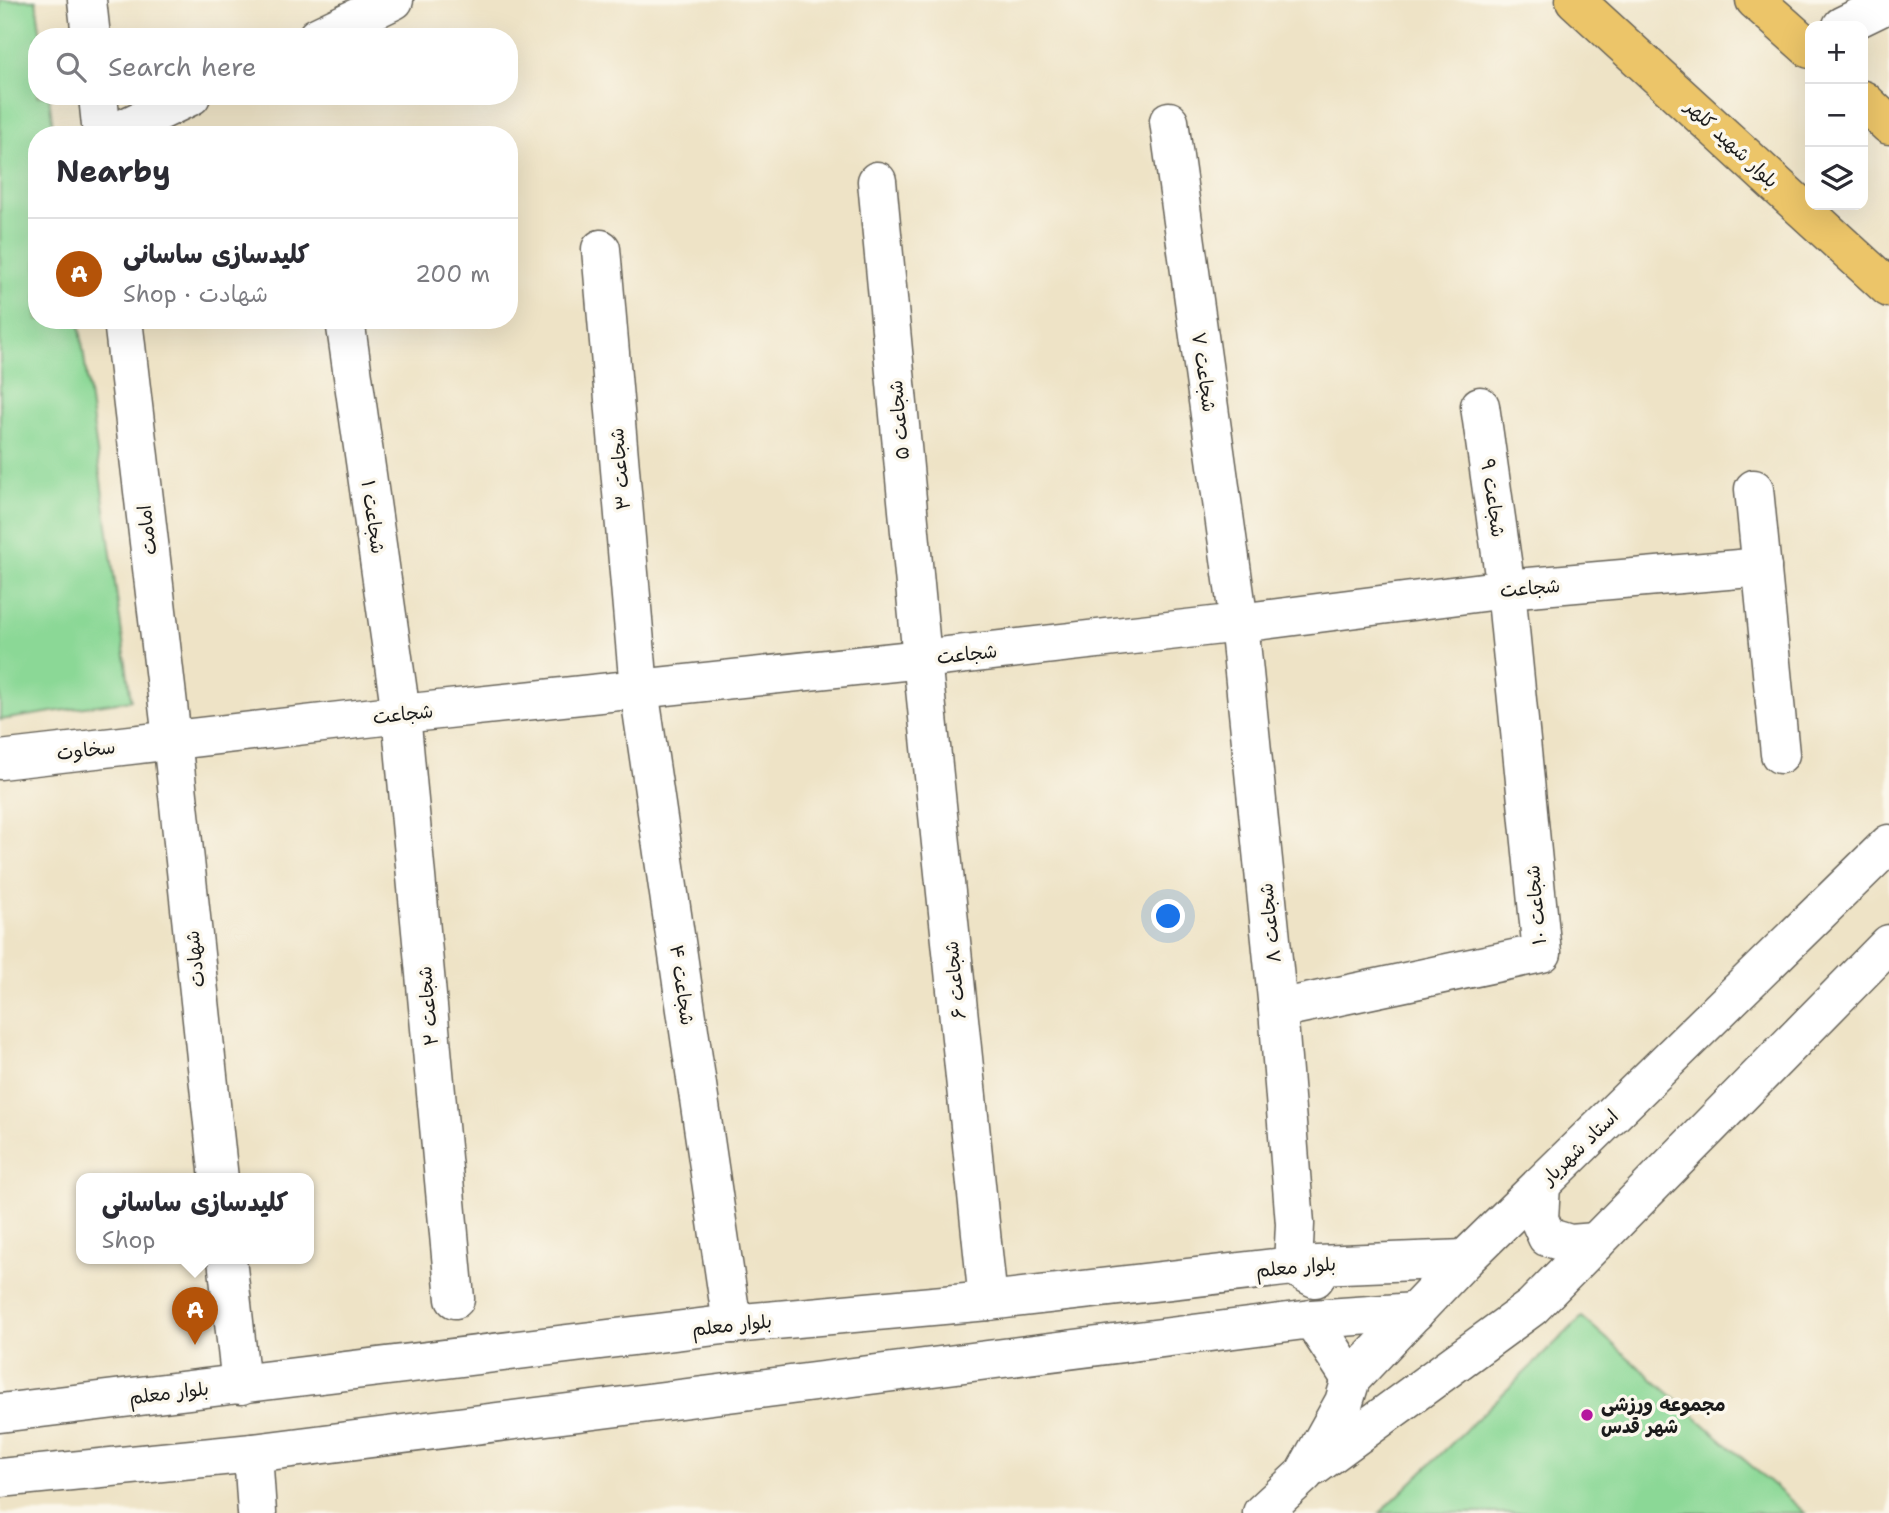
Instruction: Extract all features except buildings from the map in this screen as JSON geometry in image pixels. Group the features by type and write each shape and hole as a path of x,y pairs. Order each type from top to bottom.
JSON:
{"main road":[{"name":"بلوار شهید کلهر","path":"1575,0 1889,288"},
{"path":"1755,0 1805,43"},
{"path":"1868,105 1889,125"}],"street":[{"path":"87,0 90,28"},
{"path":"336,28 394,0"},
{"path":"1852,21 1889,3"},
{"path":"99,105 101,126"},
{"path":"129,126 172,105"},
{"name":"شجاعت ۷","path":"1169,121 1239,623"},
{"name":"شجاعت ۵","path":"877,181 922,659"},
{"name":"شجاعت ۳","path":"601,249 639,689"},
{"name":"امامت","path":"124,329 172,739"},
{"name":"شجاعت ۱","path":"346,329 401,714"},
{"name":"شجاعت ۹","path":"1479,406 1506,590"},
{"path":"1754,489 1780,754"},
{"name":"شجاعت","path":"172,739 922,659 1506,590 1762,568"},
{"name":"شجاعت ۱۰","path":"1278,1009 1542,953 1506,590"},
{"name":"شجاعت ۸","path":"1239,623 1278,1009 1295,1224 1293,1266"},
{"name":"شجاعت ۶","path":"922,659 988,1301"},
{"name":"شجاعت ۴","path":"639,689 732,1324"},
{"name":"شجاعت ۲","path":"401,714 455,1299"},
{"name":"سخاوت","path":"0,760 172,739"},
{"name":"شهادت","path":"172,739 218,1173"},
{"name":"استاد شهریار","path":"1304,1474 1344,1402 1351,1379 1465,1259 1889,844"},
{"name":"استاد شهریار","path":"1262,1513 1304,1474 1532,1307 1889,944"},
{"path":"1541,1185 1539,1219 1546,1237 1570,1244 1596,1242"},
{"name":"بلوار معلم","path":"0,1413 732,1324 988,1301 1293,1266 1465,1259"},
{"path":"228,1264 241,1385"},
{"path":"1293,1266 1319,1280 1322,1302 1312,1319"},
{"path":"0,1478 253,1453 1312,1319 1415,1312"},
{"path":"1312,1319 1351,1379"},
{"path":"253,1453 257,1513"},
{"path":"1282,1513 1304,1474"}],"green space":[{"path":"0,0 36,0 40,28 28,28 28,105 50,105 53,126 28,126 28,329 80,329 131,700 0,720"},
{"name":"مجموعه ورزشی شهر قدس","path":"1582,1317 1805,1513 1380,1513"}],"place":[{"name":"کلیدسازی ساسانی","path":"195,1345"},
{"name":"مجموعه ورزشی شهر قدس","path":"1587,1415"}]}
